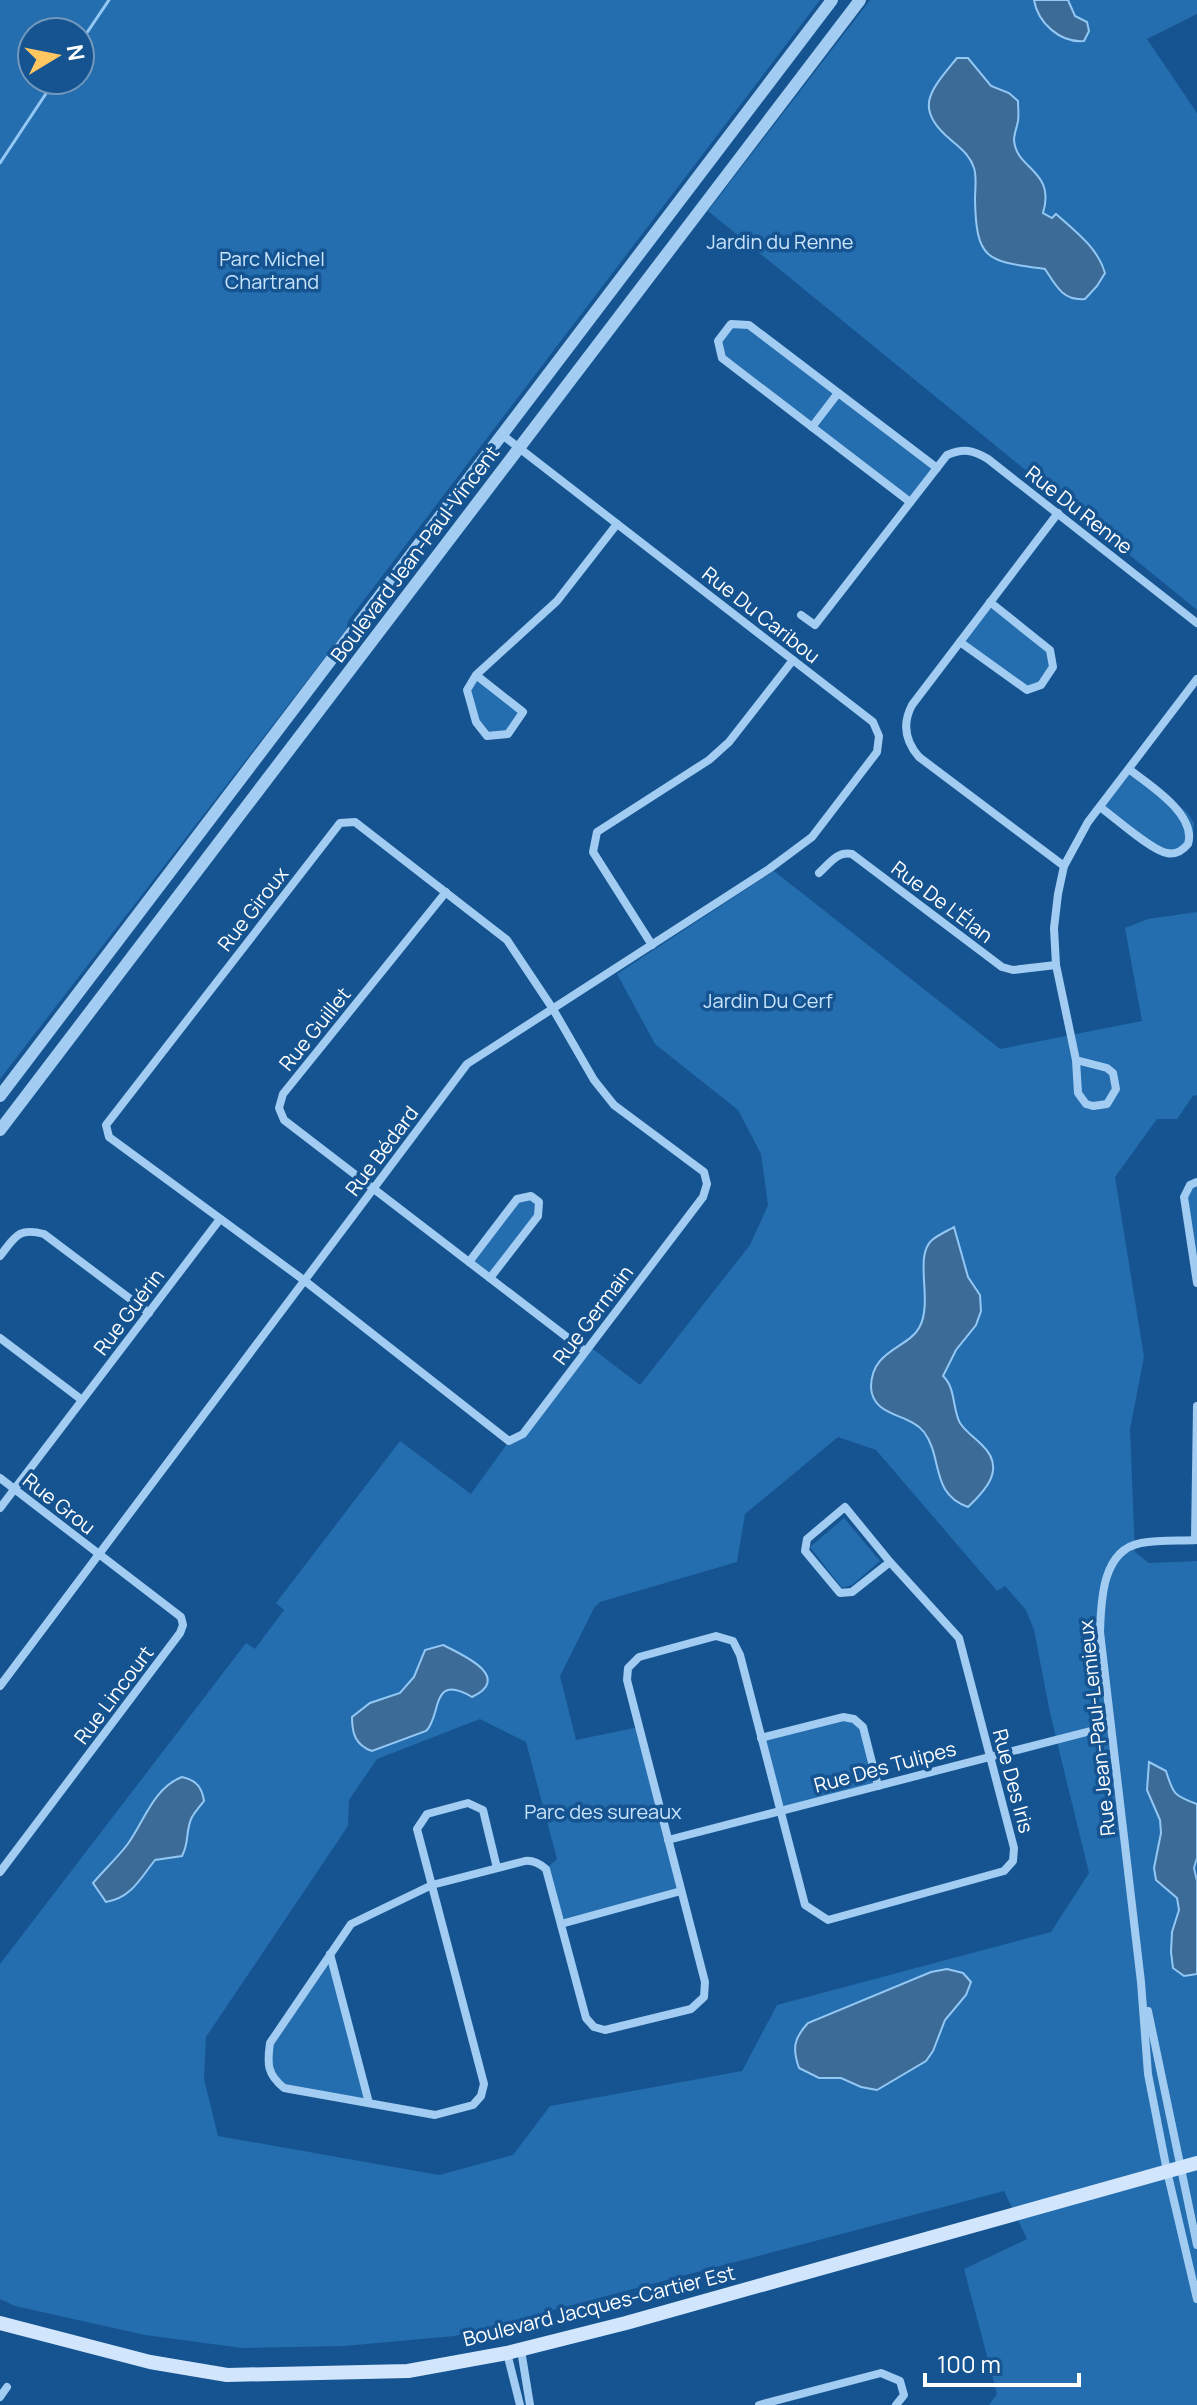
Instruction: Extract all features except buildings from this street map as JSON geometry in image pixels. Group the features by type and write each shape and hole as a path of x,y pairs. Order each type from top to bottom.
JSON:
{"main road":[{"name":"Boulevard Jacques-Cartier Est","path":"0,2323 150,2362 227,2375 408,2371 514,2352 640,2319 1190,2165"}],"street":[{"name":"Boulevard Jean-Paul-Vincent","path":"0,1096 832,0"},
{"name":"Boulevard Jean-Paul-Vincent","path":"0,1130 860,0"},
{"path":"910,502 722,358 718,341 731,324 749,325 937,468"},
{"path":"812,427 838,393"},
{"name":"Rue Du Caribou","path":"501,434 873,722 879,736"},
{"name":"Rue Du Renne","path":"801,615 815,625 947,455 956,451 974,451 1197,623"},
{"path":"1058,513 912,705 906,716 906,732 909,746 919,757 1064,866"},
{"path":"476,675 523,712 508,734 487,736 476,722 467,690 476,675 557,601 617,524"},
{"path":"960,642 1027,690 1041,685 1053,667 1050,650 990,602"},
{"path":"652,945 593,852 597,832 709,760 729,742 793,660"},
{"path":"1076,1060 1107,1068 1113,1073 1116,1089 1107,1104 1093,1106 1081,1099 1077,1085 1076,1060 1056,965 1054,928 1064,866 1088,822 1197,679"},
{"name":"Rue Bédard","path":"0,1686 467,1064 769,869 812,837 877,752 879,736"},
{"path":"1100,807 1157,849 1169,854 1182,851 1193,837 1194,823 1187,812 1130,770"},
{"name":"Rue Giroux","path":"220,1219 109,1137 106,1125 340,823 355,822 507,940 553,1009"},
{"name":"Rue De L'Élan","path":"819,873 836,856 844,852 852,854 1002,967 1013,970 1056,965"},
{"name":"Rue Guillet","path":"446,892 283,1094 279,1108 284,1120 585,1351"},
{"name":"Rue Germain","path":"305,1281 509,1441 523,1434 703,1197 707,1184 704,1172 614,1105 594,1080 553,1009"},
{"path":"1197,1182 1190,1185 1184,1197 1197,1283"},
{"path":"469,1262 517,1199 531,1196 539,1202 538,1216 490,1278"},
{"path":"220,1219 305,1281"},
{"name":"Rue Guérin","path":"0,1508 220,1219"},
{"path":"0,1256 16,1235 28,1230 44,1234 149,1313"},
{"path":"0,1338 82,1400"},
{"path":"1196,1540 1197,1406"},
{"name":"Rue Grou","path":"0,1478 99,1554"},
{"name":"Rue Des Iris","path":"780,1811 805,1905 828,1920 1004,1871 1013,1861 1014,1848 959,1638 845,1507 807,1539 805,1551 840,1593 852,1592 890,1562"},
{"name":"Rue Jean-Paul-Lemieux","path":"1196,1540 1138,1544 1124,1550 1111,1565 1103,1590 1100,1632 1141,1982 1148,2074 1197,2299"},
{"name":"Rue Lincourt","path":"0,1872 183,1625 181,1617 99,1554"},
{"path":"497,1868 483,1810 468,1803 427,1814 417,1829 432,1885 484,2084 481,2096 473,2105 435,2115 284,2088 272,2079 268,2060 270,2043 351,1924 432,1885 528,1860 546,1869 586,2018 594,2027 605,2030 691,2009 704,1997 705,1982 627,1680 628,1668 639,1657 716,1636 733,1641 740,1655 780,1811"},
{"path":"761,1738 843,1717 854,1719 863,1727 878,1786"},
{"name":"Rue Des Tulipes","path":"668,1840 1110,1726"},
{"path":"561,1924 681,1891"},
{"path":"330,1954 369,2103"},
{"name":"Rue Jean-Paul-Lemieux","path":"1141,1982 1190,2165 1197,2245"},
{"path":"514,2352 520,2405"},
{"path":"514,2352 530,2405"},
{"path":"759,2405 881,2373 900,2381 904,2395 896,2405"},
{"path":"0,2397 7,2387"}],"green space":[{"name":"Parc Michel Chartrand","path":"0,0 820,0 348,621 346,630 0,1079"},
{"name":"Jardin du Renne","path":"870,0 1197,0 1197,14 1147,39 1197,113 1197,610 708,211"},
{"path":"731,324 749,325 937,468 910,502 722,358 718,341"},
{"path":"990,602 1050,650 1053,667 1041,685 1027,690 960,642"},
{"path":"476,675 523,712 508,734 487,736 476,722 467,690"},
{"path":"1130,770 1187,812 1194,823 1193,837 1182,851 1169,854 1100,807"},
{"path":"774,871 1000,1049 1142,1021 1125,928 1148,919 1197,912 1197,1095 1193,1096 1177,1119 1157,1119 1115,1177 1144,1357 1130,1429 1135,1552 1149,1563 1197,1561 1197,2405 989,2405 997,2394 964,2269 1027,2239 1004,2191 455,2336 344,2346 242,2348 145,2335 15,2306 0,2299 0,1964 246,1643 255,1649 284,1610 276,1603 400,1441 471,1494 509,1441 523,1434 589,1346 640,1385 750,1245 768,1205 761,1154 738,1110 655,1044 617,974","holes":["838,1437 876,1450 997,1591 1005,1586 1026,1610 1034,1630 1050,1713 1089,1873 1051,1932 777,2005 742,2071 550,2106 513,2155 439,2175 218,2136 204,2079 206,2037 348,1826 349,1800 377,1759 480,1719 526,1742 557,1859 546,1869 561,1924 681,1891 639,1727 576,1740 560,1676 594,1608 600,1602 737,1562 745,1514"]},
{"path":"1197,1182 1197,1283 1184,1197"},
{"path":"531,1196 539,1202 538,1216 490,1278 469,1262 517,1199"},
{"path":"844,1518 880,1561 852,1585 842,1588 810,1547"},
{"path":"843,1717 863,1727 878,1786 780,1811 761,1738"},
{"path":"330,1954 369,2103 284,2088 272,2079 270,2043"}],"shaded area":[{"path":"1034,0 1068,0 1075,16 1087,22 1089,31 1084,41 1067,39 1052,30 1040,16"},
{"path":"957,58 968,58 991,86 1009,93 1018,101 1014,140 1016,150 1044,188 1046,199 1043,213 1052,218 1056,214 1091,248 1102,264 1105,273 1085,299 1066,295 1045,269 998,260 983,247 976,220 972,163 965,152 939,129 929,108 933,90"},
{"path":"954,1227 968,1277 980,1295 981,1311 976,1325 956,1350 943,1376 950,1386 960,1423 982,1445 993,1462 987,1486 968,1507 956,1501 942,1484 934,1452 924,1432 878,1404 871,1387 877,1365 883,1357 919,1328 925,1306 923,1268 927,1248 934,1238"},
{"path":"443,1645 480,1667 488,1682 484,1689 472,1697 459,1691 443,1693 426,1731 372,1751 358,1742 352,1717 370,1703 400,1693 414,1677 425,1650"},
{"path":"1149,1762 1166,1771 1176,1793 1197,1804 1197,1858 1194,1868 1197,1881 1197,1974 1184,1976 1173,1968 1172,1932 1179,1910 1177,1898 1156,1880 1154,1868 1161,1833 1160,1820 1147,1790"},
{"path":"182,1777 198,1785 204,1801 190,1822 182,1856 155,1860 129,1892 106,1902 93,1883 127,1845 156,1797"},
{"path":"947,1969 963,1973 971,1982 966,1995 945,2020 926,2061 877,2090 841,2078 819,2078 799,2068 796,2044 808,2023 931,1972"}],"waterway":[{"path":"96,19 109,0"},
{"path":"0,163 44,96"}],"park label":[{"name":"Jardin Du Cerf","path":"768,1001"},
{"name":"Parc des sureaux","path":"603,1812"}]}
